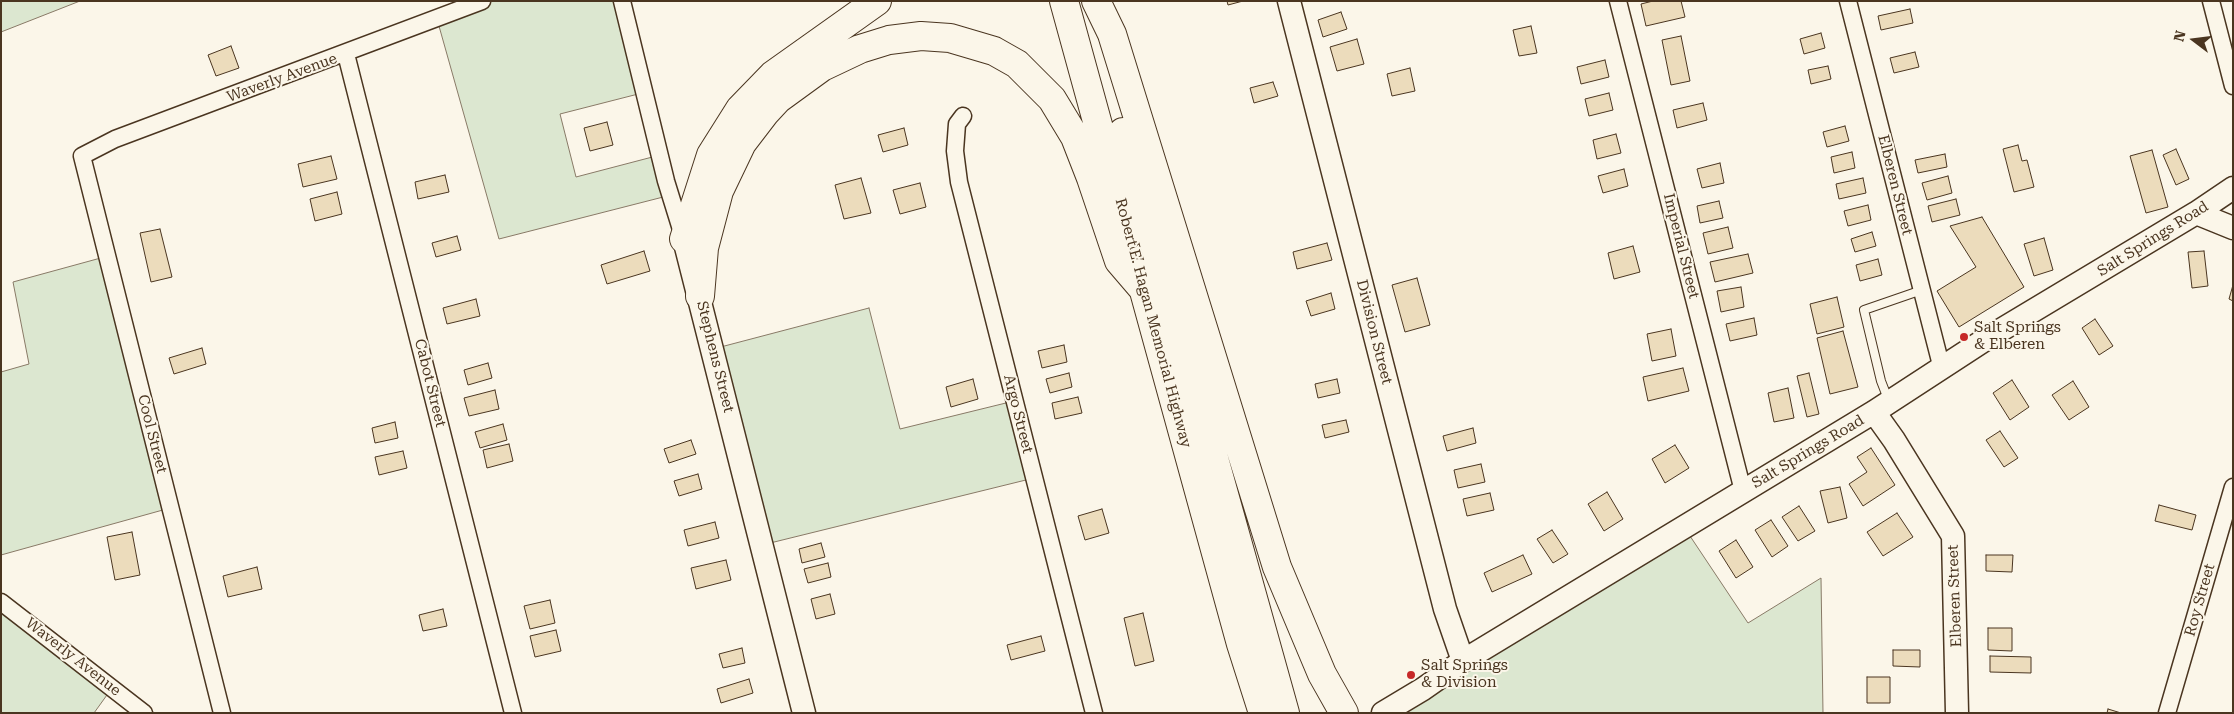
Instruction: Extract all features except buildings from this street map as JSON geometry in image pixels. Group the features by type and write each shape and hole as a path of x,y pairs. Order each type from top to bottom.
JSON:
{"highway":[{"path":"684,239 711,155 740,109 773,75 877,1"},
{"name":"Robert E. Hagan Memorial Highway","path":"1064,1 1242,644 1259,697"},
{"path":"1094,1 1112,34 1266,536 1294,612 1322,674 1344,713"},
{"path":"1094,1 1098,39 1259,697 1285,713"},
{"path":"700,296 704,248 719,191 742,143 765,113 798,83 822,67 867,47 889,40 921,36 950,38 994,51 1017,64 1052,99 1075,137 1119,261 1143,289"}],"street":[{"name":"Waverly Avenue","path":"82,156 114,139 346,54 482,1"},
{"name":"Stephens Street","path":"622,1 666,180 700,296 804,713"},
{"name":"Division Street","path":"1289,1 1445,609 1463,661"},
{"name":"Imperial Street","path":"1618,1 1743,491"},
{"name":"Elberen Street","path":"1848,1 1942,368"},
{"path":"2211,1 2233,86"},
{"name":"Cabot Street","path":"346,54 513,713"},
{"name":"Argo Street","path":"964,116 958,124 955,151 958,182 1094,713"},
{"name":"Cool Street","path":"82,156 222,713"},
{"name":"Salt Springs Road","path":"1383,713 1423,689 1463,661 1882,407 1986,338 2196,213 2233,188"},
{"path":"2196,213 2233,228"},
{"name":"Elberen Street","path":"1882,407 1894,440 1953,536 1957,713"},
{"name":"Roy Street","path":"2167,713 2233,487"},
{"name":"Waverly Avenue","path":"1,602 144,713"}],"lane":[{"path":"1882,407 1881,381 1864,310 1922,290"}],"green space":[{"path":"1,1 80,1 1,32"},
{"path":"482,1 622,1 646,92 560,114 576,177 660,155 671,195 499,239 437,19"},
{"path":"108,256 170,508 1,555 1,372 29,364 13,282"},
{"path":"869,308 900,429 1014,401 1034,478 762,545 713,349"},
{"path":"1684,527 1748,623 1821,578 1823,713 1399,713"},
{"path":"1,602 112,688 94,713 1,713"}],"place":[{"name":"Salt Springs & Elberen","path":"1964,337"},
{"name":"Salt Springs & Division","path":"1411,675"}]}
